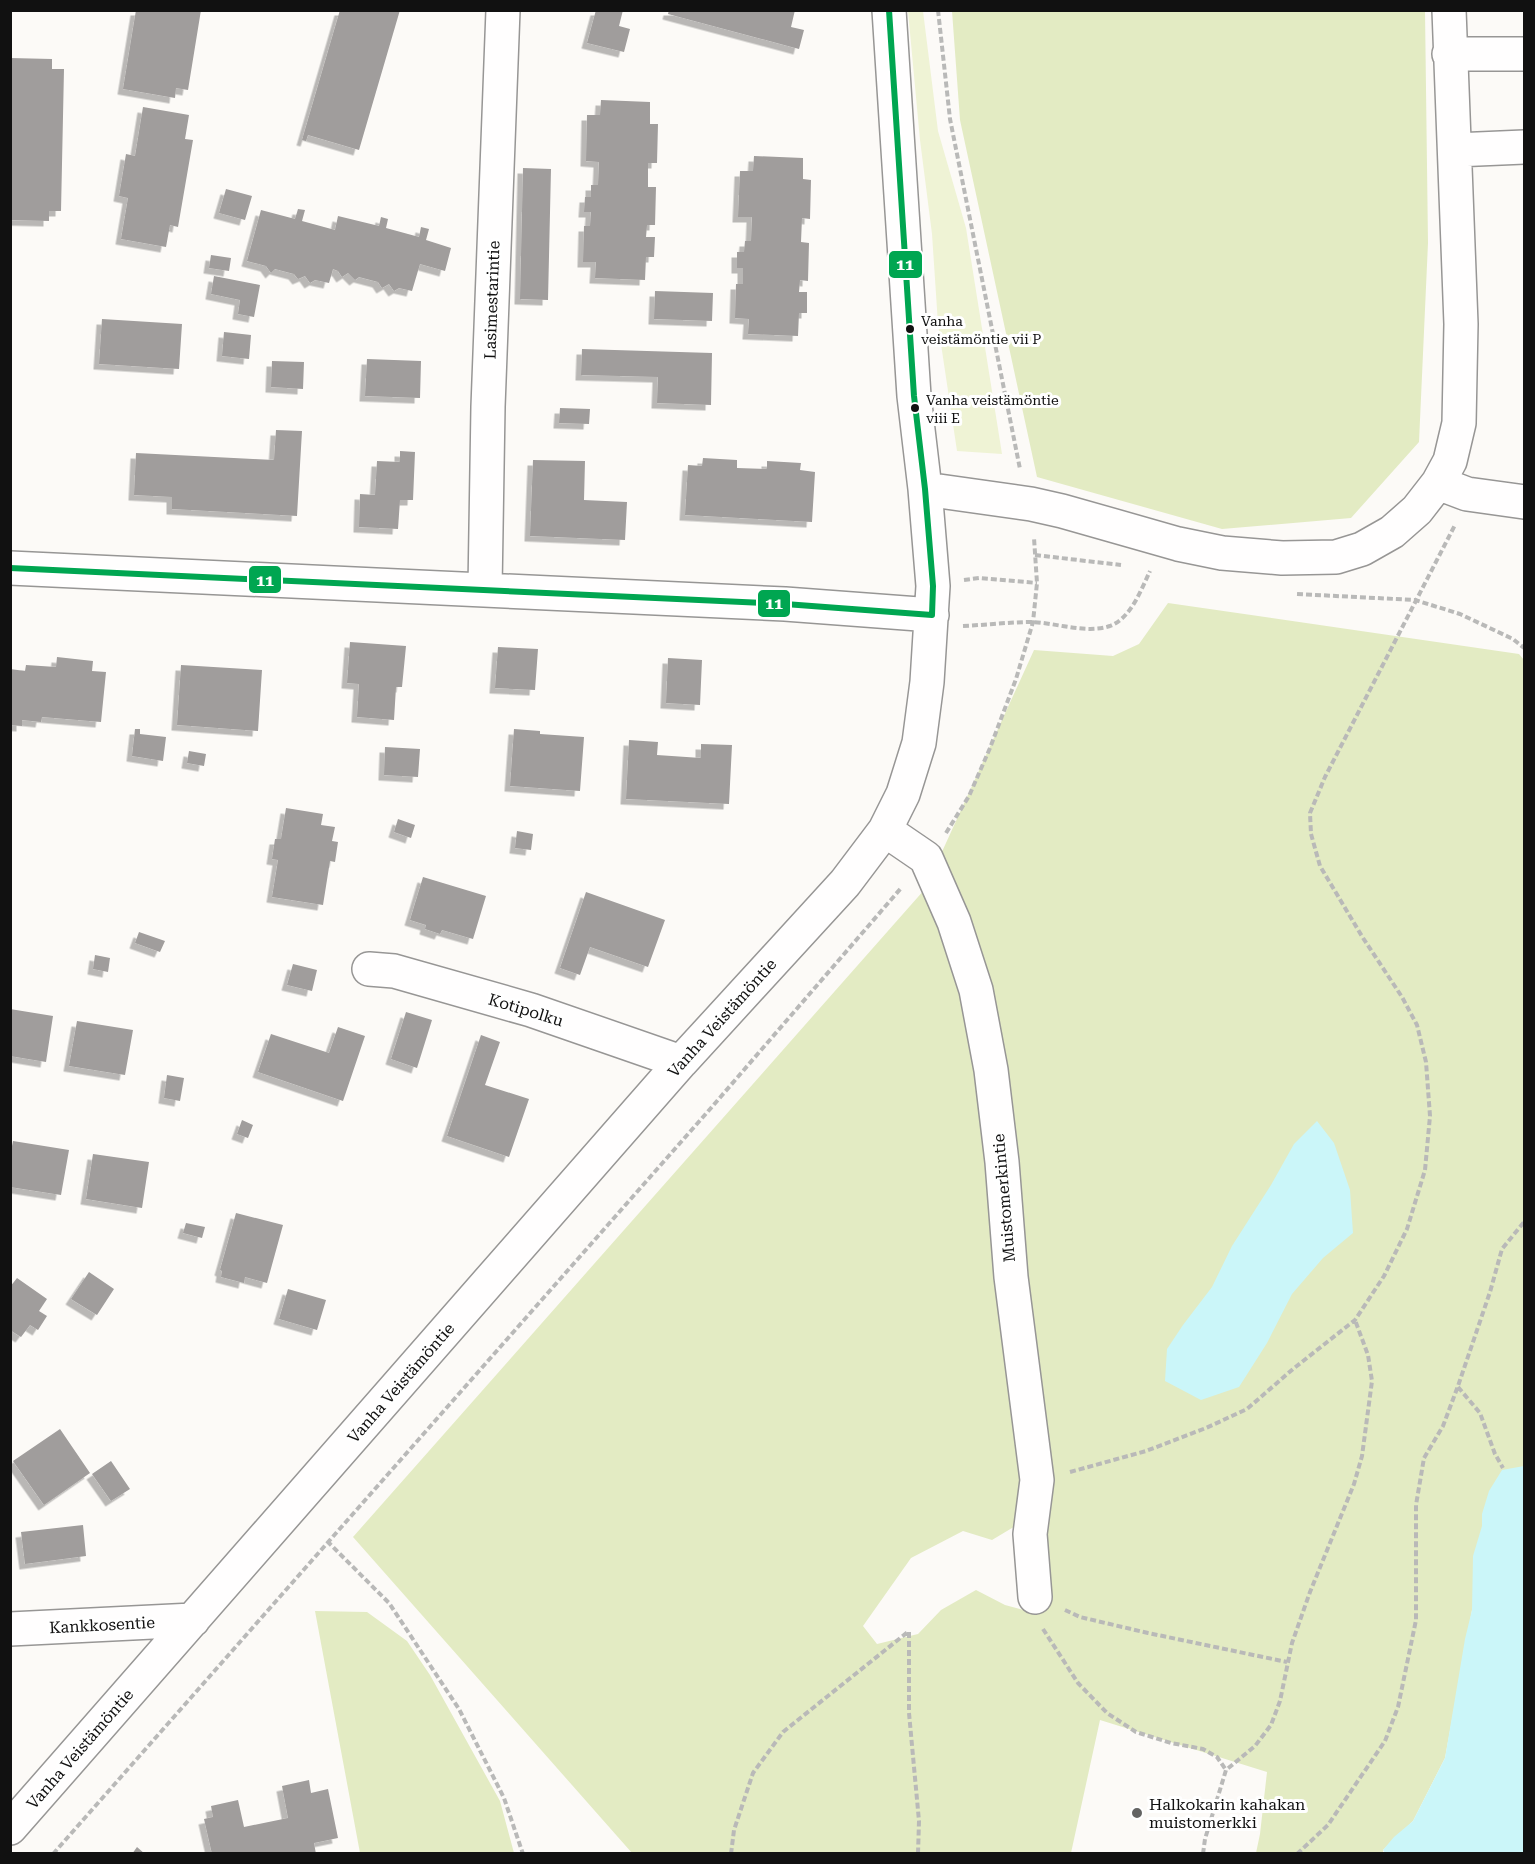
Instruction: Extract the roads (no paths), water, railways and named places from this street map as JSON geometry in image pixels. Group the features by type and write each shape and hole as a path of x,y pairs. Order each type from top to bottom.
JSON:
{"street":[{"name":"Lasimestarintie","path":"484,590 488,395 502,10"},
{"name":"Vanha Veistämöntie","path":"10,1828 681,1062 845,883 885,830 903,794 919,743 927,681 932,609 925,489 914,396 889,10"},
{"path":"925,489 1031,504 1163,540 1221,553 1282,558 1336,557 1362,549 1392,532 1418,510 1438,483 1450,461 1455,448 1459,423 1461,324 1449,10"},
{"path":"1449,54 1524,54"},
{"path":"1455,150 1524,147"},
{"path":"1438,483 1467,494 1524,502"},
{"path":"10,568 932,609"},
{"name":"Muistomerkintie","path":"885,830 926,858 954,922 976,990 992,1070 1011,1277 1037,1480 1030,1534 1035,1597"},
{"name":"Kotipolku","path":"369,969 393,971 531,1010 681,1062"},
{"name":"Kankkosentie","path":"10,1629 193,1620"}],"water":[{"path":"1317,1121 1334,1143 1350,1190 1353,1233 1323,1258 1292,1294 1267,1343 1239,1387 1201,1400 1165,1381 1167,1349 1212,1287 1232,1246 1294,1144"},
{"path":"1524,1466 1524,1853 1385,1853 1383,1850 1394,1837 1413,1821 1445,1758 1472,1610 1473,1556 1489,1491 1502,1470"}],"place":[{"name":"Vanha veistämöntie vii P","path":"910,329"},
{"name":"Vanha veistämöntie viii E","path":"915,408"},
{"name":"Halkokarin kahakan muistomerkki","path":"1137,1813"}]}
